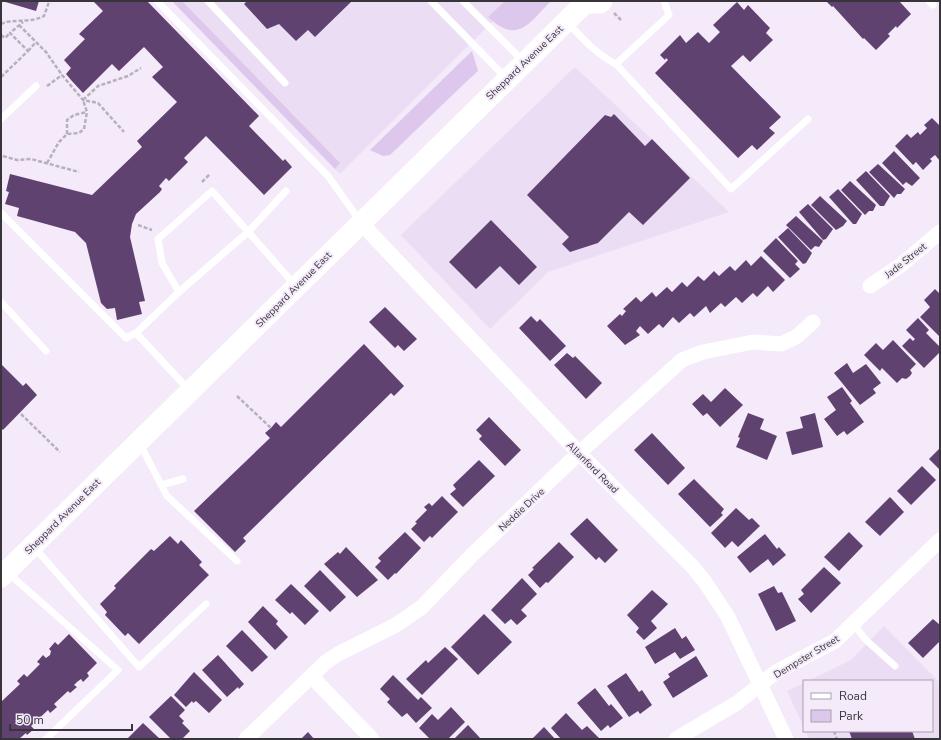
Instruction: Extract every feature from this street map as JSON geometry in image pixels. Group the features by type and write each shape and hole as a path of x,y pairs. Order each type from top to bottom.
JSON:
{"main road":[{"name":"Sheppard Avenue East","path":"4,574 524,62 567,21 591,2"}],"street":[{"name":"Allanford Road","path":"360,222 579,453 692,566 705,582 728,617 786,739"},
{"name":"Jade Street","path":"870,286 901,264 940,232"},
{"name":"Neddie Drive","path":"246,739 326,662 338,654 396,625 422,607 472,555 579,453 682,360 703,352 753,342 781,344 796,337 813,322"},
{"name":"Dempster Street","path":"676,739 737,703 776,672 835,641 940,540"},
{"path":"312,677 372,739"}],"lane":[{"path":"157,1 328,176 360,222"},
{"path":"208,1 285,83"},
{"path":"431,1 507,79"},
{"path":"463,1 524,62"},
{"path":"616,64 669,15 664,1"},
{"path":"567,21 592,48 605,59 616,64 731,189 808,119"},
{"path":"1,119 36,86"},
{"path":"179,292 162,263 158,239 212,191 296,286"},
{"path":"1,213 126,338 136,333 179,292 248,232 286,191"},
{"path":"1,302 46,351"},
{"path":"136,333 190,390"},
{"path":"138,441 167,496 237,561"},
{"path":"161,485 183,479"},
{"path":"32,545 139,667 206,604"},
{"path":"4,574 118,670 46,739"},
{"path":"853,624 866,640 895,666"}],"path":[{"path":"1,24 6,21 23,22 36,20 44,16 49,2"},
{"path":"1,34 5,38 23,22"},
{"path":"19,25 46,52 62,75 84,100 87,112 84,130 78,133 67,134 59,142 47,163"},
{"path":"10,33 28,51"},
{"path":"1,77 36,42"},
{"path":"84,100 98,86 128,76 141,68"},
{"path":"36,86 43,89 62,75"},
{"path":"84,100 98,103 124,132"},
{"path":"67,134 67,120 74,115 87,112"},
{"path":"3,156 17,160 31,159 79,172"},
{"path":"152,238 153,230"},
{"path":"237,396 271,428"},
{"path":"21,414 60,452"}],"shaded area":[{"path":"172,1 513,1 340,174"},
{"path":"575,67 729,212 548,272 490,329 401,235"},
{"path":"884,626 940,683 940,739 809,739 806,732 933,732 933,680 810,680 851,660"},
{"path":"803,683 803,726 787,691"}],"green space":[{"path":"172,1 182,1 340,163 335,169"},
{"path":"505,1 551,1 529,23 522,28 515,30 507,29 498,25 488,17"},
{"path":"472,51 478,71 390,155 383,156 370,150"}],"building":[{"path":"2,1 39,1 36,11"},
{"path":"93,1 147,1 259,116 249,126 283,161 285,159 292,167 264,195 206,136 184,158 188,162 169,181 166,178 159,186 162,189 160,192 136,214 132,224 130,237 145,301 139,302 142,314 117,320 115,308 107,309 101,303 86,243 75,232 17,216 19,208 5,204 9,192 6,191 10,174 92,195 142,147 137,141 177,102 152,77 163,67 144,47 119,71 112,64 83,93 66,74 71,68 64,60 85,39 79,34 103,11"},
{"path":"247,1 352,1 315,37 308,30 296,41 279,24 267,29 244,4"},
{"path":"826,1 901,1 900,2 911,14 897,28 896,26 888,34 890,36 876,50 864,38 863,39 833,6 832,7"},
{"path":"737,2 744,10 748,5 770,28 766,33 773,40 750,62 743,55 731,66 781,117 769,128 775,133 757,150 752,145 738,158 655,73 668,60 666,58 665,60 660,55 680,35 686,43 698,32 709,43 720,32 713,25"},
{"path":"614,114 645,146 652,139 690,178 643,225 629,212 598,243 570,252 562,244 569,237 527,195 605,115 611,117"},
{"path":"932,118 940,126 940,161 935,155 930,159 932,161 923,170 916,162 913,165 895,146 907,134 911,138 918,132 920,135 927,128 924,125"},
{"path":"894,151 920,178 912,186 906,182 903,185 882,163"},
{"path":"878,164 905,189 901,194 897,194 894,198 869,172"},
{"path":"866,171 890,196 884,206 880,206 856,180"},
{"path":"850,181 876,205 873,211 869,211 865,215 841,190"},
{"path":"838,189 862,214 856,224 853,224 829,197"},
{"path":"820,196 847,221 843,226 836,230 811,205"},
{"path":"808,204 833,229 826,239 823,240 799,212"},
{"path":"796,216 823,241 819,247 815,246 811,250 786,225"},
{"path":"491,220 537,267 519,285 500,266 476,289 449,262"},
{"path":"788,228 812,253 806,263 803,264 778,237"},
{"path":"776,238 798,261 795,264 800,269 790,278 763,251"},
{"path":"761,256 785,280 773,292 768,286 757,297 753,293 742,303 736,297 725,307 721,303 710,313 706,306 694,317 690,313 679,323 673,317 663,328 659,324 648,334 640,326 636,331 640,335 625,345 607,326 620,314 622,316 626,311 623,309 636,297 641,302 652,292 656,297 667,287 672,292 682,282 687,287 698,276 704,281 714,271 719,276 730,266 735,271 746,260 751,266"},
{"path":"935,289 940,294 940,337 920,317 930,307 924,300"},
{"path":"385,307 417,339 404,351 398,345 395,348 369,322"},
{"path":"531,316 537,322 540,319 566,346 550,361 519,328"},
{"path":"918,318 929,330 926,333 940,347 940,352 924,368 902,346 910,338 913,341 915,339 906,330"},
{"path":"893,340 916,364 910,370 912,373 910,376 906,379 902,378 897,383 882,368 880,371 864,355 876,343 883,350"},
{"path":"364,344 404,386 394,396 391,393 243,538 246,541 235,552 194,511 270,438 265,433 276,422 281,427"},
{"path":"567,353 573,358 575,356 602,383 586,399 554,365"},
{"path":"847,363 853,373 866,364 881,383 873,389 876,393 860,405 834,373"},
{"path":"1,364 23,386 26,383 37,395 3,430 1,428"},
{"path":"842,387 852,401 850,403 864,422 847,435 844,431 837,436 824,419 836,410 827,397"},
{"path":"725,388 743,405 720,427 707,413 703,416 692,404 703,394 711,402"},
{"path":"748,413 764,419 760,429 777,436 767,460 736,447 740,438 738,437"},
{"path":"815,413 823,447 792,455 786,432 803,428 800,417"},
{"path":"489,417 521,450 505,466 479,439 482,436 476,430"},
{"path":"652,433 685,468 668,485 634,450"},
{"path":"940,448 940,470 929,459"},
{"path":"479,460 495,476 463,507 450,494 456,489 453,485"},
{"path":"922,466 936,480 911,505 897,491"},
{"path":"694,479 724,509 721,513 723,515 710,527 678,494"},
{"path":"442,496 458,512 432,538 430,536 424,542 411,529 417,523 415,522 427,510 424,507 429,503 432,506"},
{"path":"890,497 904,512 880,536 865,522"},
{"path":"736,508 749,520 752,518 760,526 738,547 732,541 725,548 711,533"},
{"path":"587,518 618,550 605,563 599,557 596,560 570,534"},
{"path":"405,532 421,548 396,574 395,573 388,580 375,567 381,561 378,558"},
{"path":"849,532 863,546 839,571 824,557"},
{"path":"765,534 777,549 779,547 786,555 773,566 768,559 750,573 737,557"},
{"path":"170,536 178,544 181,540 202,562 199,565 209,575 139,644 128,633 125,636 105,615 107,612 100,604 116,588 114,586 151,549 154,551"},
{"path":"559,542 574,557 548,583 546,582 540,588 528,575 534,569 532,568"},
{"path":"346,547 378,580 357,597 324,564 338,552 340,554"},
{"path":"824,567 841,583 811,613 798,599 804,594 801,590"},
{"path":"320,570 346,597 330,612 304,586"},
{"path":"522,578 537,594 521,610 527,616 517,625 511,619 505,624 491,610"},
{"path":"291,584 319,611 305,625 292,612 290,614 275,600"},
{"path":"774,586 778,593 782,592 796,621 776,631 758,594"},
{"path":"652,590 668,604 651,621 657,628 644,640 636,632 639,628 627,615"},
{"path":"263,606 278,621 276,624 288,637 275,650 248,622"},
{"path":"484,614 512,642 478,675 451,647"},
{"path":"933,619 940,625 940,641 923,658 908,643"},
{"path":"675,628 682,639 686,636 695,650 680,659 675,652 655,664 645,647"},
{"path":"242,630 268,657 252,672 226,646"},
{"path":"69,634 97,663 87,673 89,676 83,682 81,679 77,682 74,685 77,687 70,693 68,691 54,704 57,707 50,713 48,710 31,726 34,729 27,735 26,733 19,739 1,739 1,700 2,701 20,684 17,681 24,674 27,677 40,664 37,662 43,655 46,658 50,655 51,651 49,649 55,642 58,645"},
{"path":"445,647 458,659 422,695 406,679 426,660 428,663"},
{"path":"218,655 244,684 239,689 238,687 227,697 202,670"},
{"path":"696,656 708,676 673,698 663,682 670,677 668,674"},
{"path":"194,672 222,700 209,713 196,701 193,703 192,701 186,707 174,695"},
{"path":"626,673 639,692 642,690 652,705 640,714 638,711 629,717 607,686"},
{"path":"393,675 418,700 421,697 432,708 416,723 407,713 402,717 387,702 390,699 380,689"},
{"path":"595,688 609,706 611,704 623,718 610,728 608,725 601,731 577,703"},
{"path":"171,696 185,710 179,716 184,721 182,723 190,731 182,739 171,739 149,717"},
{"path":"451,707 465,722 448,739 430,739 419,728 432,714 438,720"},
{"path":"566,713 582,730 587,726 600,739 561,739 551,728"},
{"path":"143,723 160,739 127,739"},
{"path":"468,725 481,739 454,739"},
{"path":"544,727 555,739 532,739"},
{"path":"308,732 314,739 301,739"},
{"path":"849,732 912,732 915,739 852,739"}]}
